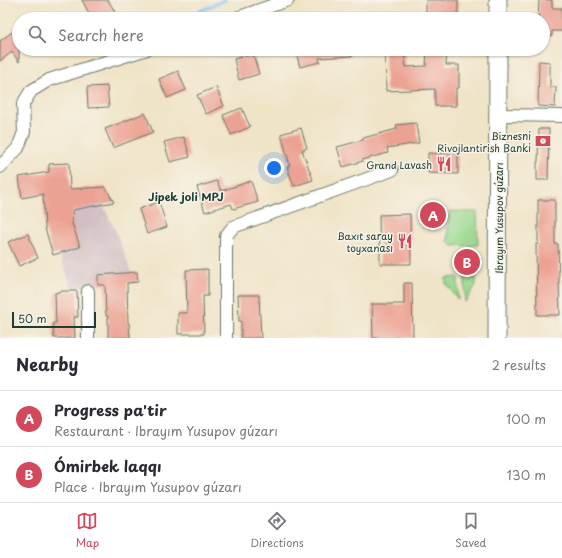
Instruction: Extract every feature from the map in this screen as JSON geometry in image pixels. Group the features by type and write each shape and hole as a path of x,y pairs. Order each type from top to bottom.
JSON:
{"main road":[{"path":"498,0 498,12"},
{"name":"Ibrayım Yusupov gúzarı","path":"497,338 498,56"}],"street":[{"path":"254,12 288,0"},
{"path":"0,167 18,148 24,132 23,104 30,91 49,80 125,56"},
{"path":"498,115 562,116"},
{"path":"226,338 226,236 233,227 392,170"},
{"path":"88,291 88,338"}],"shaded area":[{"path":"105,187 114,202 103,205 117,234 131,272 137,272 138,282 72,288 59,254 53,255 45,228 44,191"}],"green space":[{"path":"451,211 477,212 478,245 452,246 448,242 448,217"},
{"path":"476,273 476,285 465,302 465,275"},
{"path":"458,277 458,300 446,283 446,278"}],"building":[{"path":"82,0 108,0 115,12 88,12"},
{"path":"426,0 458,0 458,12 426,12"},
{"path":"539,0 552,0 552,8 562,8 562,31 552,31 552,36 550,36 550,12 538,12"},
{"path":"12,32 12,52 0,61 0,41"},
{"path":"15,56 19,56 19,62"},
{"path":"245,56 254,56 259,74 239,80 234,59"},
{"path":"297,56 352,56 319,58 320,62 300,67"},
{"path":"385,56 405,56 406,67 426,66 427,56 447,56 446,65 459,65 459,88 456,88 456,106 435,106 435,89 386,91"},
{"path":"539,61 550,62 550,87 556,87 555,107 538,106"},
{"path":"178,71 186,90 167,98 159,79"},
{"path":"107,86 109,107 88,108 87,87"},
{"path":"216,87 224,106 206,114 197,95"},
{"path":"242,108 250,127 231,135 223,115"},
{"path":"145,113 153,132 113,148 105,129"},
{"path":"416,123 419,143 387,148 388,153 343,167 337,147 397,129 396,125"},
{"path":"301,128 307,148 302,150 313,180 294,186 287,167 290,165 281,134"},
{"path":"539,129 549,129 548,180 537,180"},
{"path":"184,137 190,157 170,162 164,142"},
{"path":"428,153 458,154 458,174 428,173"},
{"path":"69,163 70,189 105,187 114,202 73,210 72,223 80,247 53,255 45,228 43,194 22,198 19,177 49,172 49,164"},
{"path":"217,181 221,191 251,181 258,202 233,209 231,204 205,212 197,187"},
{"path":"538,200 555,200 555,244 558,244 560,315 537,315 536,244 538,244"},
{"path":"159,202 167,227 147,234 139,209"},
{"path":"410,214 411,264 380,264 379,215"},
{"path":"28,234 38,258 19,266 8,242"},
{"path":"208,269 208,296 203,296 204,334 178,334 178,313 187,313 186,270"},
{"path":"137,272 138,282 127,283 130,338 108,338 108,316 106,316 105,285 98,285 98,275"},
{"path":"404,283 412,283 413,338 373,338 372,304 404,304"},
{"path":"61,291 77,291 78,317 74,317 75,338 54,338 53,323 56,323 55,293"},
{"path":"238,295 259,295 261,338 241,338"}],"waterway":[{"path":"198,12 225,0"}],"place":[{"name":"Biznesni Rivojlantirish Banki","path":"543,141"},
{"name":"Grand Lavash","path":"444,164"},
{"name":"Progress pa'tir","path":"433,215"},
{"name":"Baxıt saray toyxanası","path":"405,241"},
{"name":"Ómirbek laqqı","path":"467,262"}],"district":[{"name":"Jipek joli MPJ","path":"186,196"}]}
